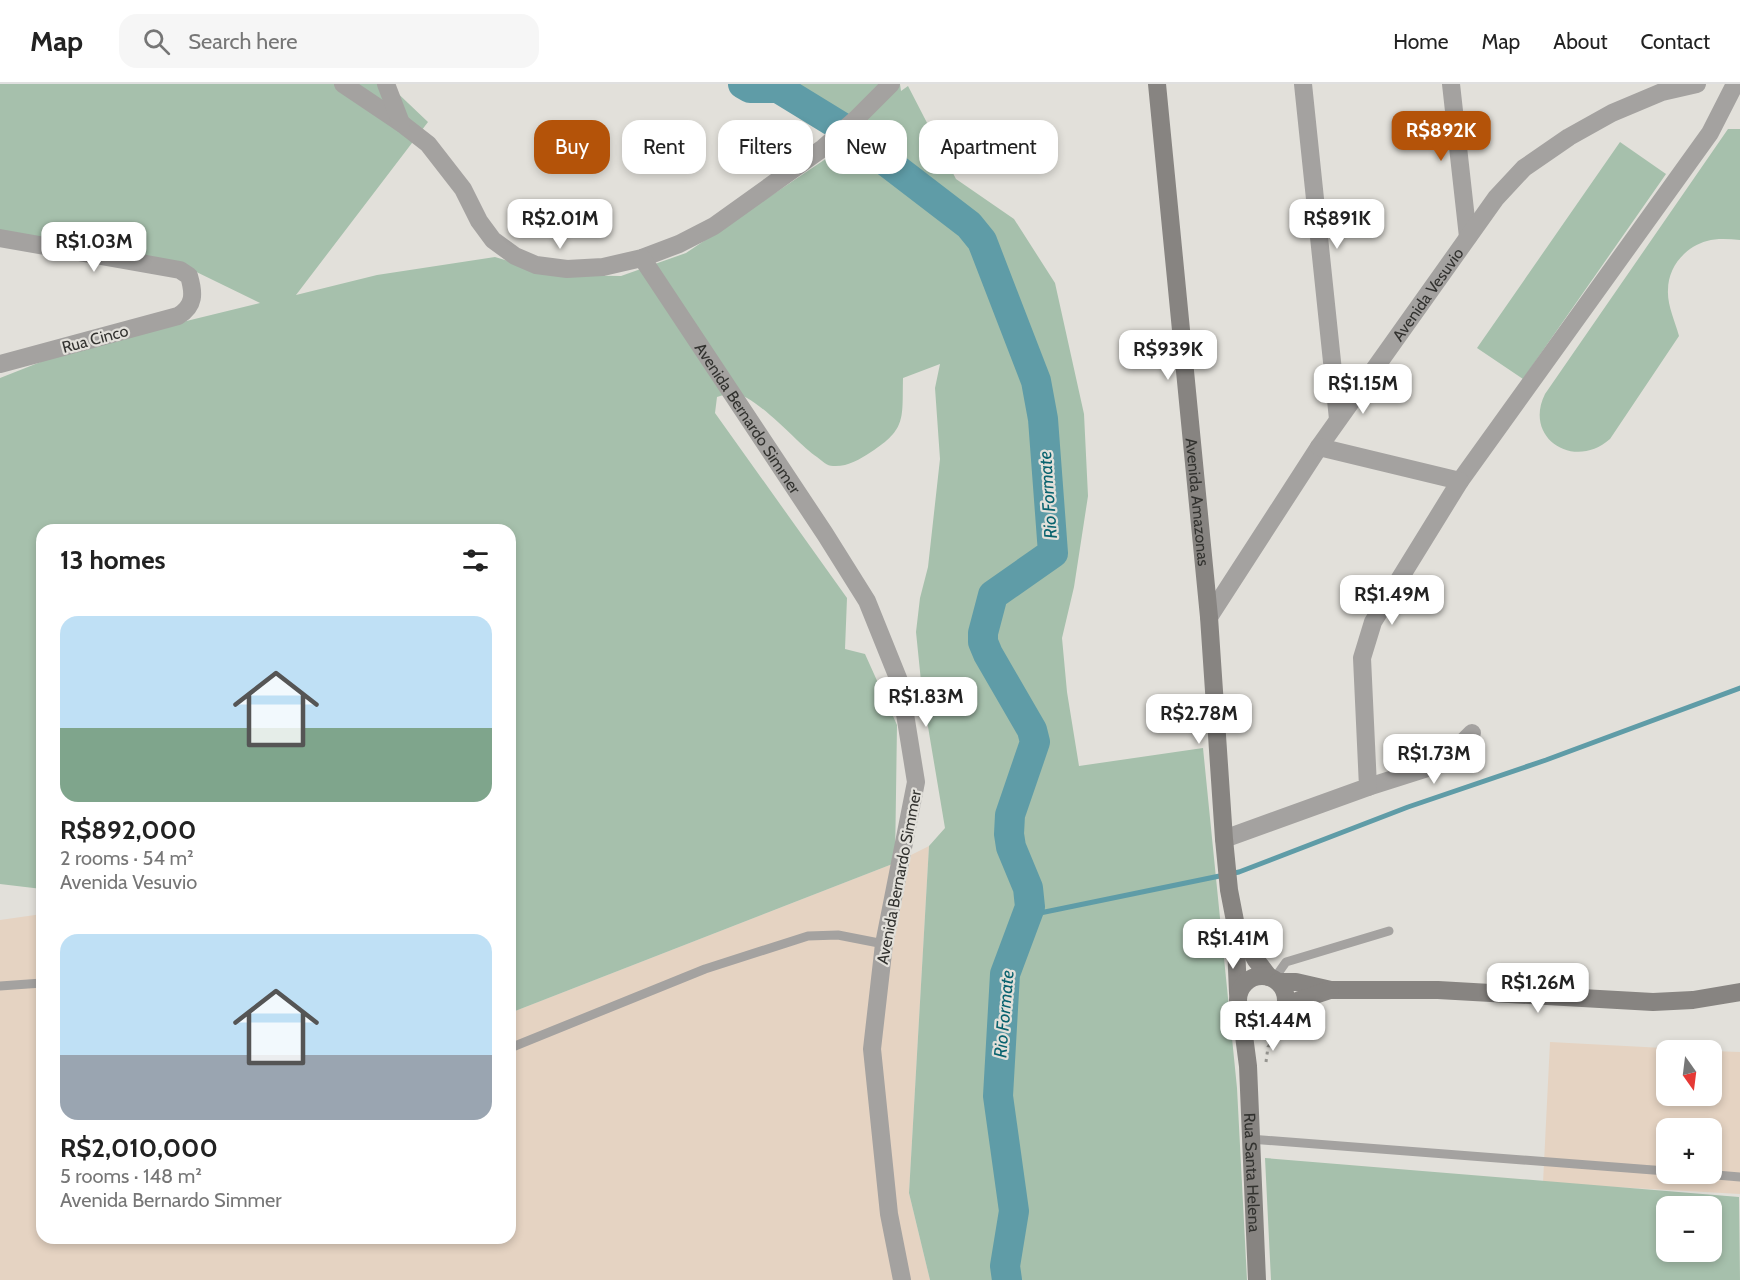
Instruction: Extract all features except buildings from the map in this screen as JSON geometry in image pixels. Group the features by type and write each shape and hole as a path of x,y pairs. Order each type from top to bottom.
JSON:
{"street":[{"path":"343,84 428,144 463,189 479,221 494,240 514,256 536,265 567,269 603,267 642,258 679,244 714,226 823,148 891,84"},
{"path":"386,84 401,123"},
{"name":"Avenida Amazonas","path":"1157,84 1209,617 1224,839 1229,890 1235,921 1239,993"},
{"path":"1303,84 1338,419"},
{"path":"1451,84 1468,237"},
{"name":"Avenida Vesuvio","path":"1209,617 1338,419 1496,198 1524,168 1569,136 1612,113 1662,92 1698,84"},
{"path":"1368,787 1362,658 1373,621 1460,481 1710,133 1735,84"},
{"name":"Rua Cinco","path":"0,238 180,270 189,276 192,288 192,300 188,310 178,316 1,364"},
{"name":"Avenida Bernardo Simmer","path":"642,258 867,601 900,683 916,782 884,944 872,1049 889,1214 902,1280"},
{"path":"1319,447 1460,481"},
{"path":"1224,839 1368,787 1431,767 1449,756 1472,733"},
{"name":"Avenida Amazonas","path":"1235,921 1246,945 1274,979"},
{"path":"1331,990 1297,1001 1285,1017 1267,1024 1252,1023 1241,1013 1238,1004 1239,993 1243,985 1259,976 1331,990 1438,990 1653,1002 1693,1000 1740,992"},
{"path":"1274,979 1286,995 1285,1017"},
{"name":"Rua Santa Helena","path":"1241,1013 1257,1066"},
{"name":"Rua Santa Helena","path":"1257,1280 1250,1139 1257,1066 1267,1024"}],"lane":[{"path":"1274,979 1286,962 1389,931"},
{"path":"516,1046 705,969 808,936 838,935 884,944"},
{"path":"0,986 36,983"},
{"path":"1250,1139 1656,1170"},
{"path":"1722,1175 1740,1177"}],"path":[{"path":"1257,1066 1285,1017"}],"shaded area":[{"path":"929,846 909,1193 930,1280 0,1280 0,920 36,915 36,1244 516,1244 516,1011 895,863"},
{"path":"1550,1042 1656,1048 1656,1106 1722,1106 1722,1051 1740,1052 1740,1194 1543,1183"}],"green space":[{"path":"0,84 388,84 428,122 296,295 377,275 495,257 556,275 621,276 686,253 803,174 813,174 813,167 825,159 825,174 907,174 907,120 847,120 780,84 900,84 901,91 908,86 926,120 919,120 919,174 953,174 956,179 1014,219 1055,283 1084,414 1088,496 1074,587 1062,638 1067,692 1079,766 1203,748 1237,1088 1247,1280 930,1280 909,1193 929,846 945,828 922,691 916,632 920,598 928,567 940,459 935,388 940,364 903,378 902,413 897,429 883,444 848,464 831,466 825,463 763,409 740,395 730,393 717,397 715,413 847,598 845,649 865,654 897,725 895,863 516,1011 516,524 36,524 36,888 0,884 0,378 76,348 260,303 178,263 0,230"},
{"path":"1728,129 1740,129 1740,240 1707,241 1692,248 1679,259 1671,273 1668,296 1679,336 1610,439 1596,448 1582,452 1556,445 1546,436 1541,424 1540,410 1545,394"},
{"path":"1620,142 1666,174 1523,379 1477,348"},
{"path":"1265,1158 1739,1197 1740,1280 1271,1280"}],"waterway":[{"name":"Rio Formate","path":"743,84 750,88 778,88 840,126 969,225 982,241 1036,381 1043,419 1053,553 993,595 983,633 983,642 988,654 1032,730 1035,742 1010,815 1009,834 1011,847 1028,888 1030,907 1005,974 998,1096 1014,1211 1005,1266 1007,1280"},
{"path":"1029,909 1040,913 1239,872 1408,807 1546,760 1740,688"}]}
